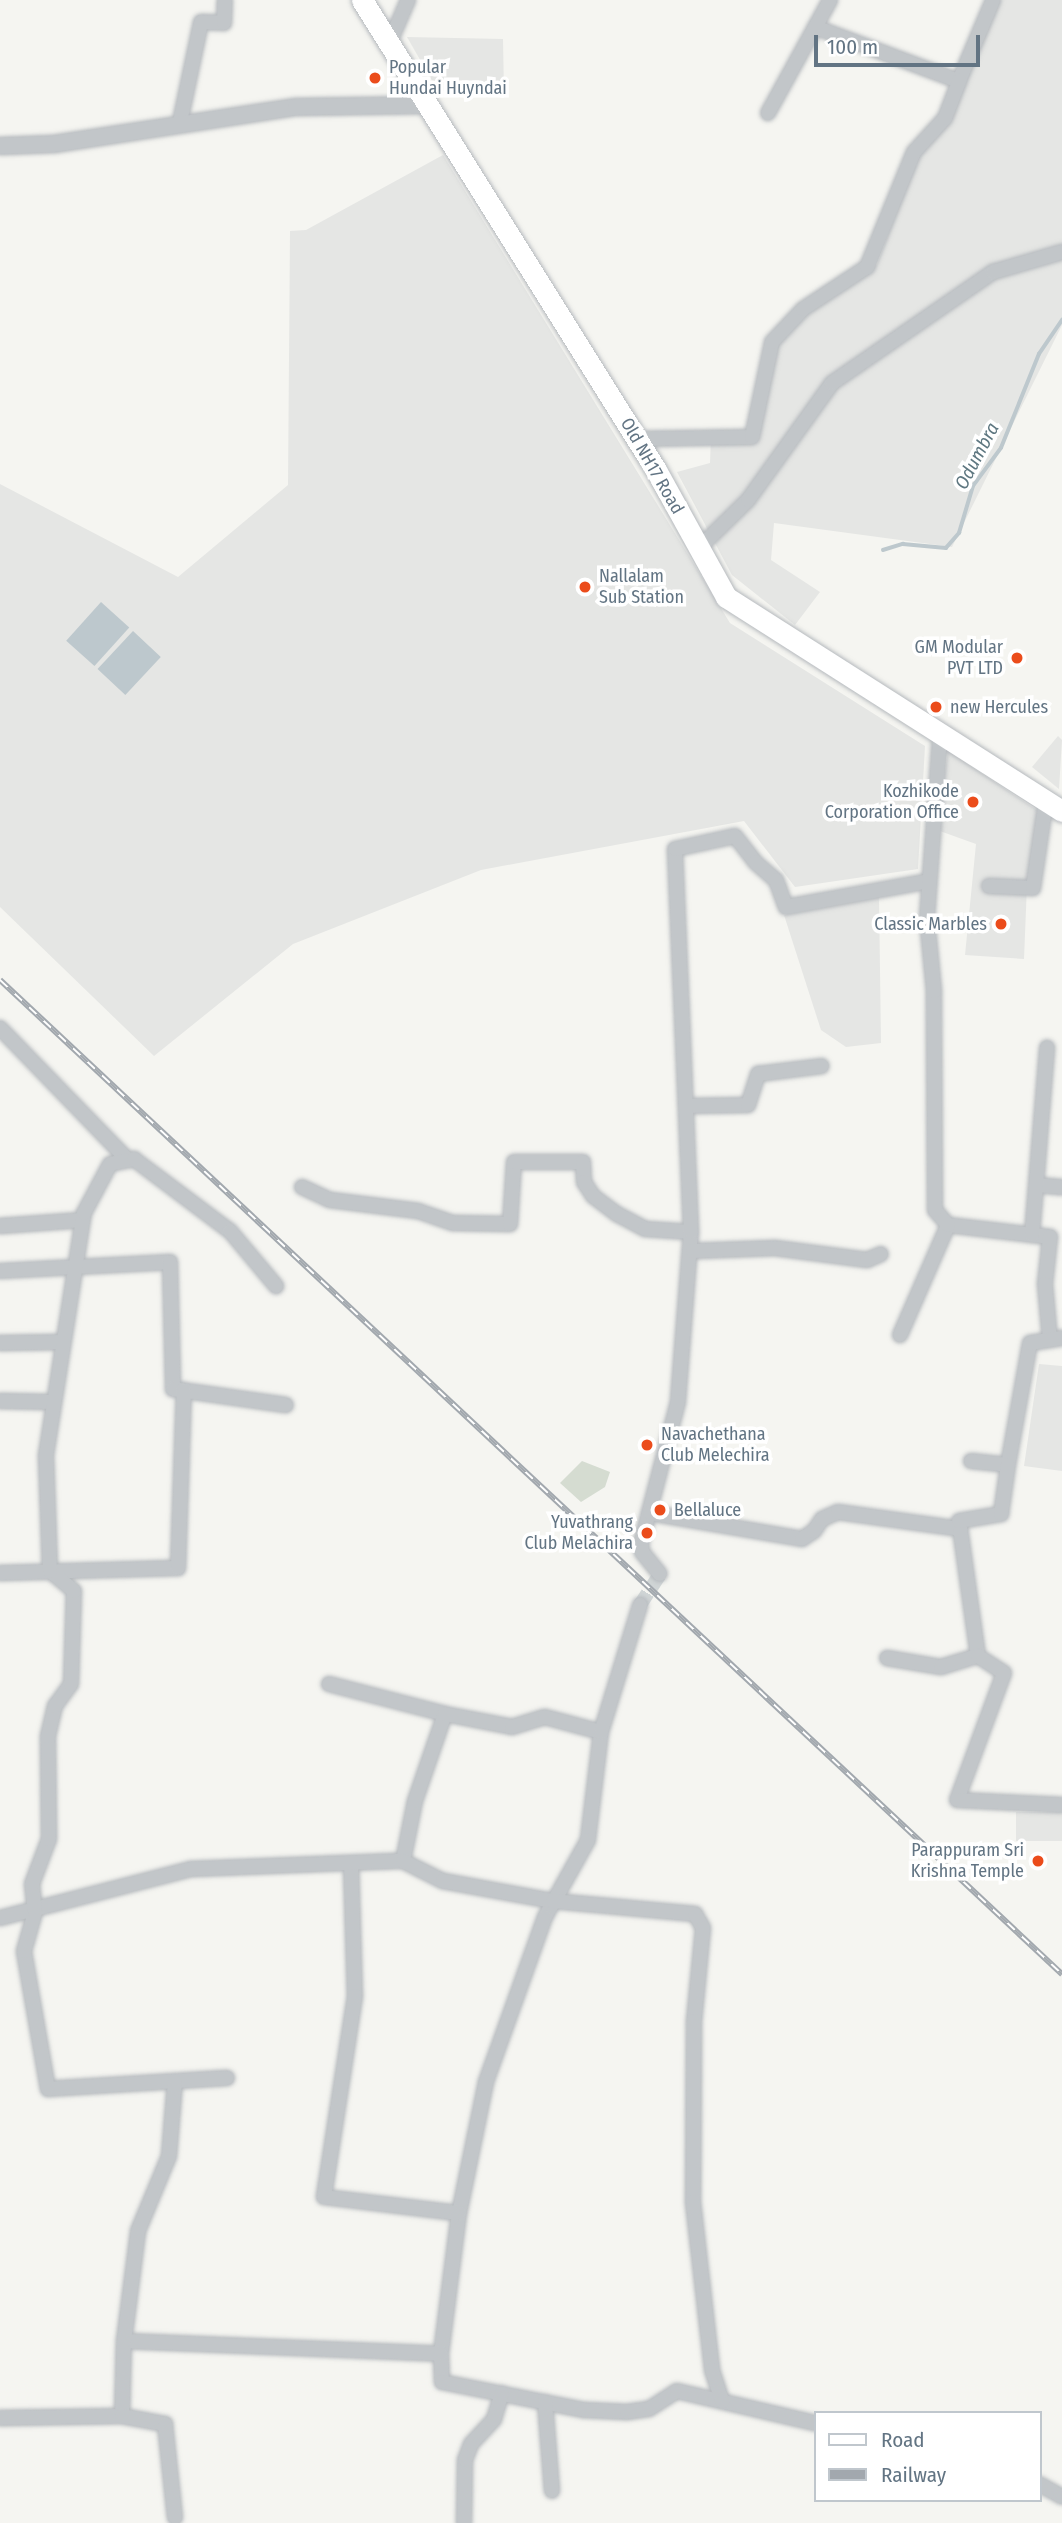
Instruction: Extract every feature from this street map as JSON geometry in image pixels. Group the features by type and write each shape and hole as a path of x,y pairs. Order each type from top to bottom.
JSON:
{"main road":[{"name":"Old NH17 Road","path":"362,0 637,439 726,597 940,737 1054,806"}],"street":[{"path":"180,122 201,22 224,23 225,0"},
{"path":"389,44 408,0"},
{"path":"768,113 830,0"},
{"path":"637,439 752,437 772,342 803,309 867,267 915,152 945,118 993,0"},
{"path":"816,27 959,80"},
{"path":"0,146 54,144 180,122 296,107 427,105"},
{"path":"699,548 748,500 832,383 993,272 1062,252"},
{"path":"940,737 929,881 934,992 935,1210 948,1225 1050,1237 1045,1284 1056,1339 1030,1343 1001,1514 959,1521 978,1656 1004,1673 957,1800 1062,1805"},
{"path":"989,886 1033,888 1054,806"},
{"path":"660,1574 642,1552 676,1416 693,1251 675,849 735,836 755,862 776,880 786,907 929,881"},
{"path":"0,1028 128,1160"},
{"path":"1032,1235 1048,1048"},
{"path":"688,1106 748,1105 754,1077 758,1074 822,1066"},
{"path":"227,2078 48,2089 24,1951 35,1912 32,1884 49,1839 48,1736 55,1706 71,1684 74,1591 50,1571 46,1455 50,1402 83,1220 110,1164 134,1159 230,1231 276,1286"},
{"path":"302,1187 330,1200 418,1211 453,1223 510,1224 514,1163 583,1162 584,1182 593,1196 617,1214 645,1229 691,1232"},
{"path":"1037,1185 1062,1187"},
{"path":"0,1226 83,1220"},
{"path":"900,1335 948,1225"},
{"path":"693,1251 775,1248 867,1260 881,1254"},
{"path":"0,1271 170,1262 173,1389 286,1405"},
{"path":"0,1343 62,1342"},
{"path":"0,1573 178,1568 184,1390"},
{"path":"0,1401 50,1402"},
{"path":"971,1461 1008,1465"},
{"path":"650,1513 802,1539 814,1531 822,1518 838,1512 960,1529"},
{"path":"640,1605 601,1732 588,1840 554,1901 486,2082 459,2213 441,2354 442,2382 545,2402 627,2413 649,2409 677,2390 814,2423"},
{"path":"887,1658 941,1667 978,1656"},
{"path":"329,1684 445,1714 512,1727 545,1717 601,1732"},
{"path":"403,1861 415,1801 445,1714"},
{"path":"0,1918 35,1912 191,1869 403,1861 443,1881 554,1901 695,1914 703,1928 694,2021 694,2202 712,2370 722,2401"},
{"path":"351,1864 355,1996 324,2197 459,2213"},
{"path":"122,2416 124,2341 138,2231 169,2156 175,2081"},
{"path":"124,2341 441,2354"},
{"path":"464,2523 466,2460 471,2444 494,2419 502,2393"},
{"path":"545,2402 552,2491"},
{"path":"0,2418 122,2416 165,2424 175,2517"},
{"path":"1041,2485 1062,2497"}],"shaded area":[{"path":"998,0 1062,0 1062,325 952,547 774,523 771,560 820,592 795,625 732,575 677,472 710,463 711,435 747,437 770,336 813,299 877,265 921,147 949,117"},
{"path":"407,37 503,39 504,94 438,91"},
{"path":"443,155 730,623 925,746 918,869 795,887 744,821 481,870 293,944 154,1056 0,907 0,484 178,577 288,485 290,231 306,230"},
{"path":"101,602 129,627 94,666 66,641"},
{"path":"133,631 161,657 125,695 98,669"},
{"path":"1058,736 1062,740 1059,789 1032,767"},
{"name":"Classic Marbles","path":"948,751 1041,813 1027,885 1024,959 965,955 976,844 937,830"},
{"path":"879,897 881,1043 846,1047 821,1030 784,915"},
{"path":"1039,1364 1062,1366 1062,1471 1024,1466"},
{"path":"582,1461 610,1472 605,1487 581,1502 560,1483"},
{"path":"1016,1812 1062,1812 1062,1841 1016,1841"}],"waterway":[{"name":"Odumbra","path":"883,550 903,544 946,548 959,533 973,486 1001,448 1039,354 1062,320"}],"tunnel":[{"path":"640,1605 660,1574"}],"railway":[{"path":"0,980 1062,1974"}],"place":[{"name":"Popular Hundai Huyndai","path":"375,78"},
{"name":"Nallalam Sub Station","path":"585,587"},
{"name":"GM Modular PVT LTD","path":"1017,658"},
{"name":"new Hercules","path":"936,707"},
{"name":"Kozhikode Corporation Office","path":"973,802"},
{"name":"Classic Marbles","path":"1001,924"},
{"name":"Navachethana Club Melechira","path":"647,1445"},
{"name":"Bellaluce","path":"660,1510"},
{"name":"Yuvathrang Club Melachira","path":"647,1533"},
{"name":"Parappuram Sri Krishna Temple","path":"1038,1861"}]}
